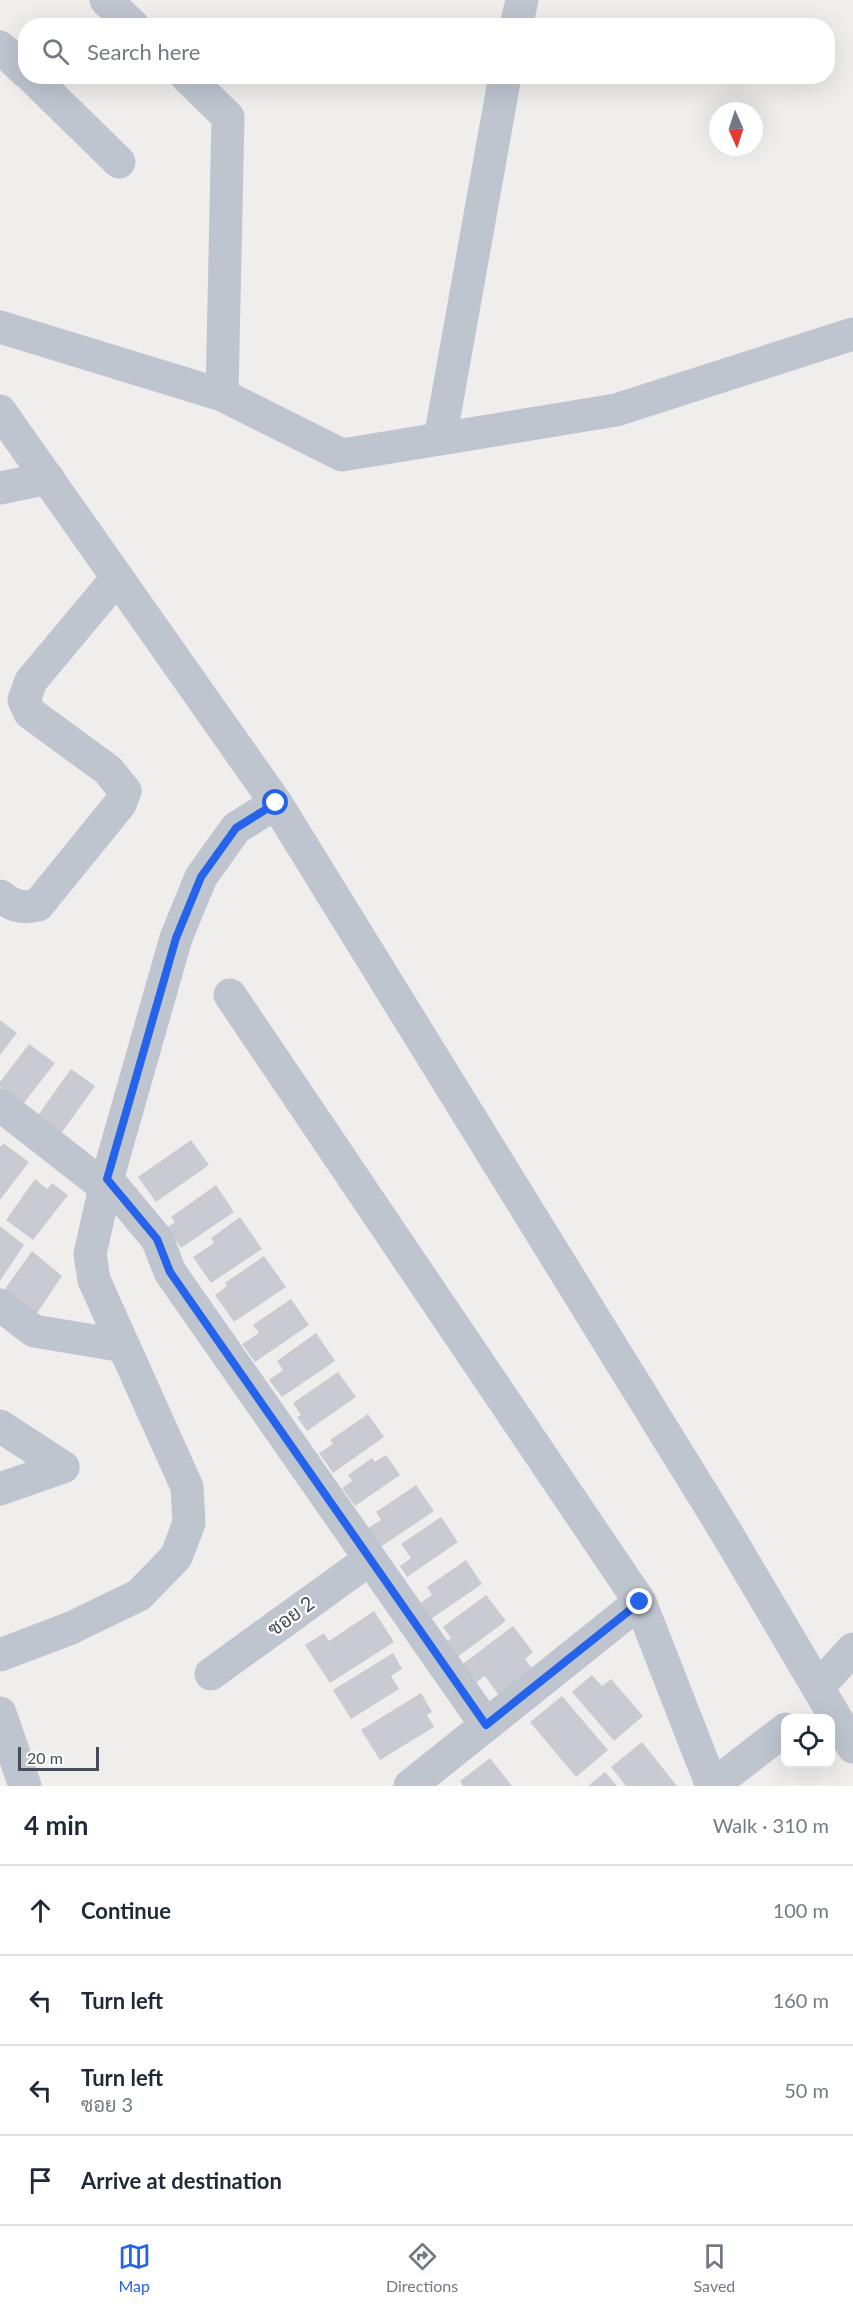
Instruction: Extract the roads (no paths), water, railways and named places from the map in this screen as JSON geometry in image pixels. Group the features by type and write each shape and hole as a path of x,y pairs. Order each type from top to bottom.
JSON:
{"street":[{"path":"106,0 125,18"},
{"path":"518,18 522,0"},
{"path":"0,47 18,64"},
{"path":"39,84 119,162"},
{"path":"194,84 228,117 222,395"},
{"path":"440,439 504,84"},
{"path":"0,327 222,395 342,455 616,410 853,334"},
{"path":"0,411 276,803 822,1692 853,1747"},
{"path":"0,488 48,478"},
{"path":"0,896 10,904 24,908 38,905 120,804 125,791 108,770 30,712 24,700 31,681 117,578"},
{"path":"0,1655 71,1628 139,1595 176,1557 189,1523 187,1486 94,1280 90,1254 104,1191 176,938 201,877 236,828 276,803"},
{"path":"230,995 640,1602 712,1786 781,1733"},
{"path":"0,1105 104,1191 157,1239 170,1272 486,1725"},
{"path":"0,1305 34,1331 124,1346"},
{"path":"0,1426 63,1467 0,1489"},
{"name":"ซอย 2","path":"211,1674 370,1559"},
{"path":"410,1786 640,1602"},
{"path":"803,1714 853,1649"},
{"path":"0,1713 25,1786"}]}
